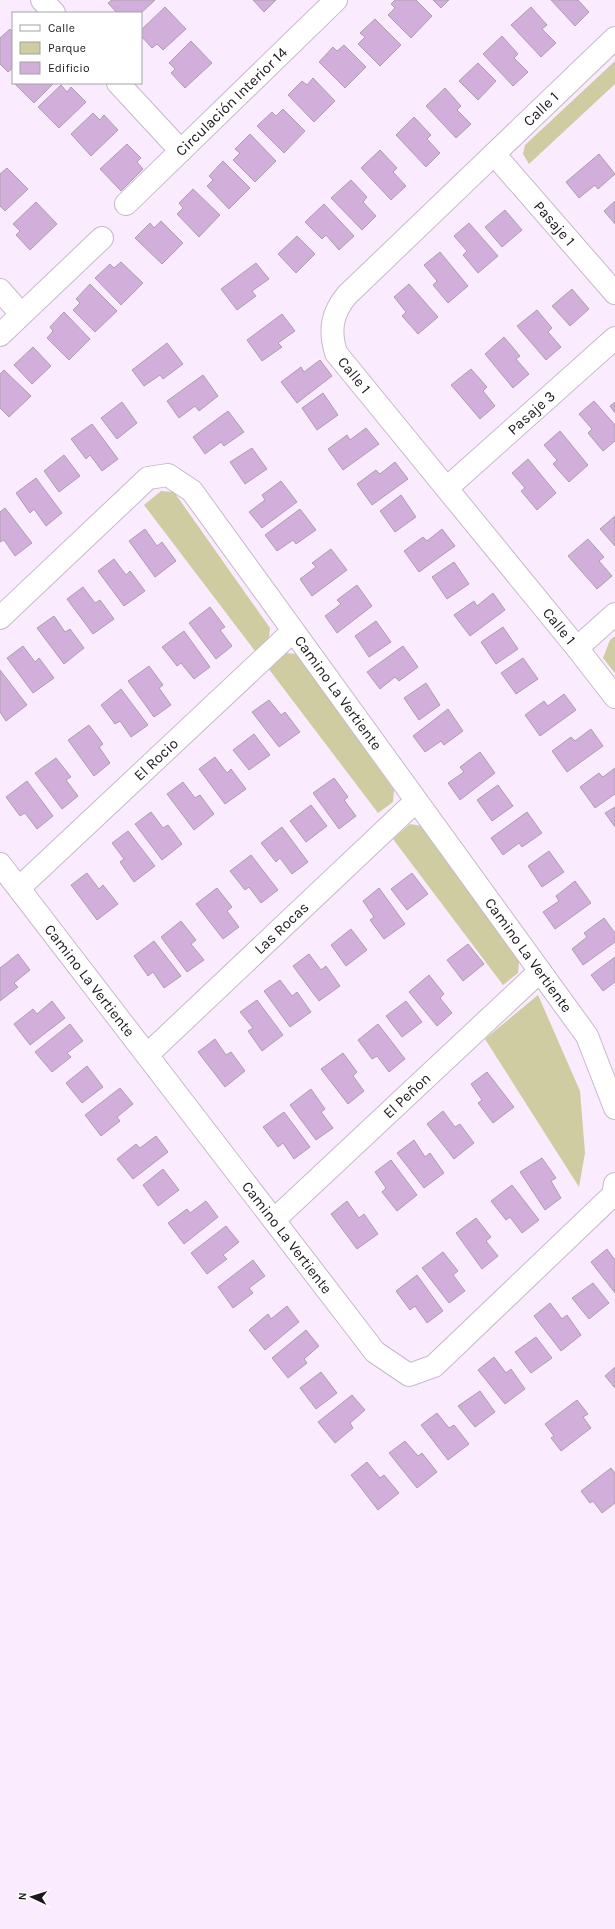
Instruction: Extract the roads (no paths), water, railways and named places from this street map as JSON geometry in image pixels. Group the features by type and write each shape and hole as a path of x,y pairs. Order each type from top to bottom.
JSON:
{"street":[{"path":"42,0 53,12"},
{"name":"Circulación Interior 14","path":"126,204 336,0"},
{"name":"Calle 1","path":"615,38 347,295 339,304 334,315 332,327 332,340 336,353 577,648 615,697"},
{"path":"119,84 181,151"},
{"name":"Pasaje 1","path":"494,154 615,293"},
{"path":"0,335 102,238"},
{"path":"0,290 22,314"},
{"name":"Pasaje 3","path":"447,488 615,338"},
{"name":"Camino La Vertiente","path":"0,618 148,478 168,475 192,490 416,802 587,1036 615,1108"},
{"path":"577,648 615,614"},
{"name":"El Rocio","path":"18,888 293,631"},
{"name":"Las Rocas","path":"147,1055 416,802"},
{"name":"Camino La Vertiente","path":"0,864 375,1352 409,1375 434,1366 613,1195 615,1184"},
{"name":"El Peñon","path":"274,1220 540,970"}]}
